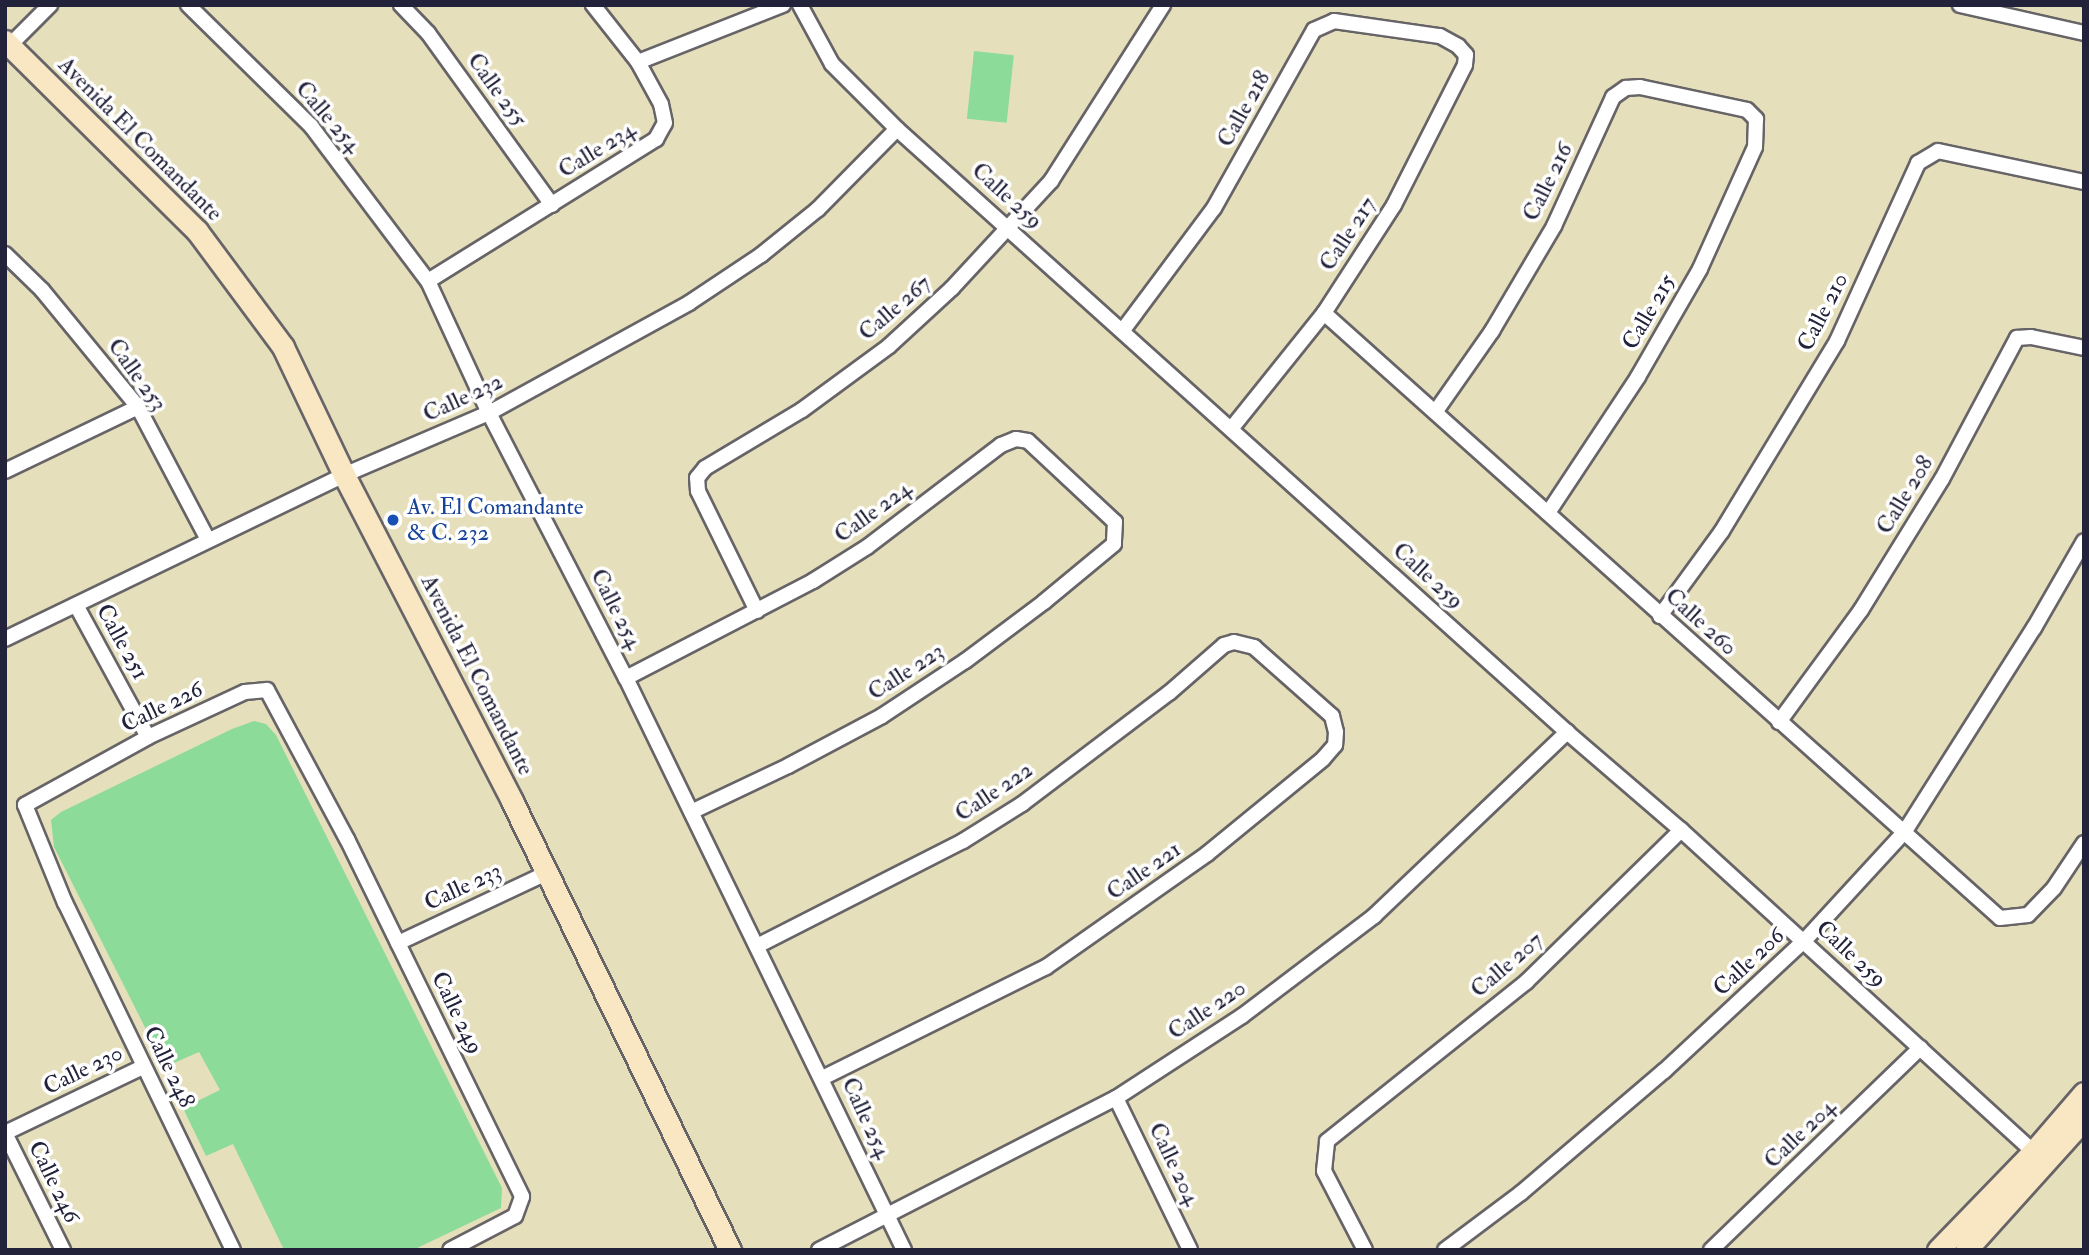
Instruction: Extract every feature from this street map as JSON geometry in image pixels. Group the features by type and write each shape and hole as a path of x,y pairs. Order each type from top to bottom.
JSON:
{"street":[{"path":"7,43 50,5"},
{"name":"Calle 254","path":"188,5 311,126 428,281 489,413 626,678 904,1250"},
{"name":"Calle 255","path":"401,5 428,33 552,205"},
{"name":"Calle 234","path":"428,281 656,139 665,123 662,104 638,62 593,5"},
{"path":"638,62 783,5"},
{"name":"Calle 259","path":"800,5 832,64 897,129 1567,732 1681,830 2039,1158"},
{"name":"Calle 267","path":"757,611 698,491 697,478 705,468 802,410 889,346 952,288 1051,181 1163,5"},
{"path":"1960,5 2084,33"},
{"name":"Calle 218","path":"1123,330 1214,208 1314,30 1334,21 1440,36 1458,46"},
{"name":"Avenida El Comandante","path":"7,43 197,230 282,347 344,475 547,873 730,1250"},
{"name":"Calle 217","path":"1232,428 1324,313 1394,205 1465,65 1465,55 1458,46"},
{"name":"Calle 216","path":"1436,411 1492,331 1554,226 1613,97 1626,88 1640,87 1747,110 1756,118"},
{"name":"Calle 215","path":"1548,513 1638,377 1700,269 1755,147 1756,118"},
{"name":"Calle 232","path":"5,639 344,475 489,413 689,303 761,255 818,209 897,129"},
{"name":"Calle 210","path":"1660,616 1722,531 1837,341 1918,163 1938,151 2084,182"},
{"name":"Calle 253","path":"5,254 42,290 138,407 208,540"},
{"name":"Calle 260","path":"1324,313 2000,918 2028,915 2054,888 2084,843"},
{"name":"Calle 208","path":"1779,723 1861,610 1942,479 2017,338 2031,337 2084,348"},
{"path":"5,471 138,407"},
{"name":"Calle 224","path":"626,678 813,581 867,547 1001,445 1016,439 1028,440 1115,522 1115,531"},
{"name":"Calle 223","path":"691,812 788,766 882,716 965,661 1044,602 1114,544 1115,531"},
{"name":"Calle 206","path":"1445,1250 1521,1193 1654,1080 1804,941 1905,831 2034,628 2084,541"},
{"name":"Calle 251","path":"76,605 148,737"},
{"name":"Calle 222","path":"757,946 963,841 1022,804 1169,693 1224,645 1234,642"},
{"name":"Calle 221","path":"822,1078 1046,967 1207,855 1323,759 1335,745 1336,732 1332,716 1254,647 1234,642"},
{"name":"Calle 226","path":"65,904 25,805 148,737 245,692 267,690 347,839"},
{"name":"Calle 220","path":"819,1250 1116,1098 1241,1016 1374,916 1567,732"},
{"name":"Calle 207","path":"1364,1250 1324,1171 1327,1141 1526,982 1681,830"},
{"name":"Calle 249","path":"347,839 522,1197 516,1216 450,1250"},
{"name":"Calle 233","path":"398,943 547,873"},
{"name":"Calle 248","path":"65,904 233,1250"},
{"name":"Calle 204","path":"1711,1250 1920,1048"},
{"name":"Calle 230","path":"5,1133 143,1067"},
{"path":"1966,1250 2039,1158 2084,1093"},
{"name":"Calle 204","path":"1116,1098 1190,1250"},
{"path":"1938,1250 2084,1119"},
{"name":"Calle 246","path":"5,1133 63,1250"}],"green space":[{"path":"974,51 1014,55 1007,123 967,119"},
{"path":"254,721 266,724 276,735 502,1188 501,1208 413,1250 284,1250 233,1144 206,1156 183,1108 220,1090 199,1052 165,1067 54,847 51,820 61,812 232,729"}],"place":[{"name":"Av. El Comandante & C. 232","path":"393,520"}]}
